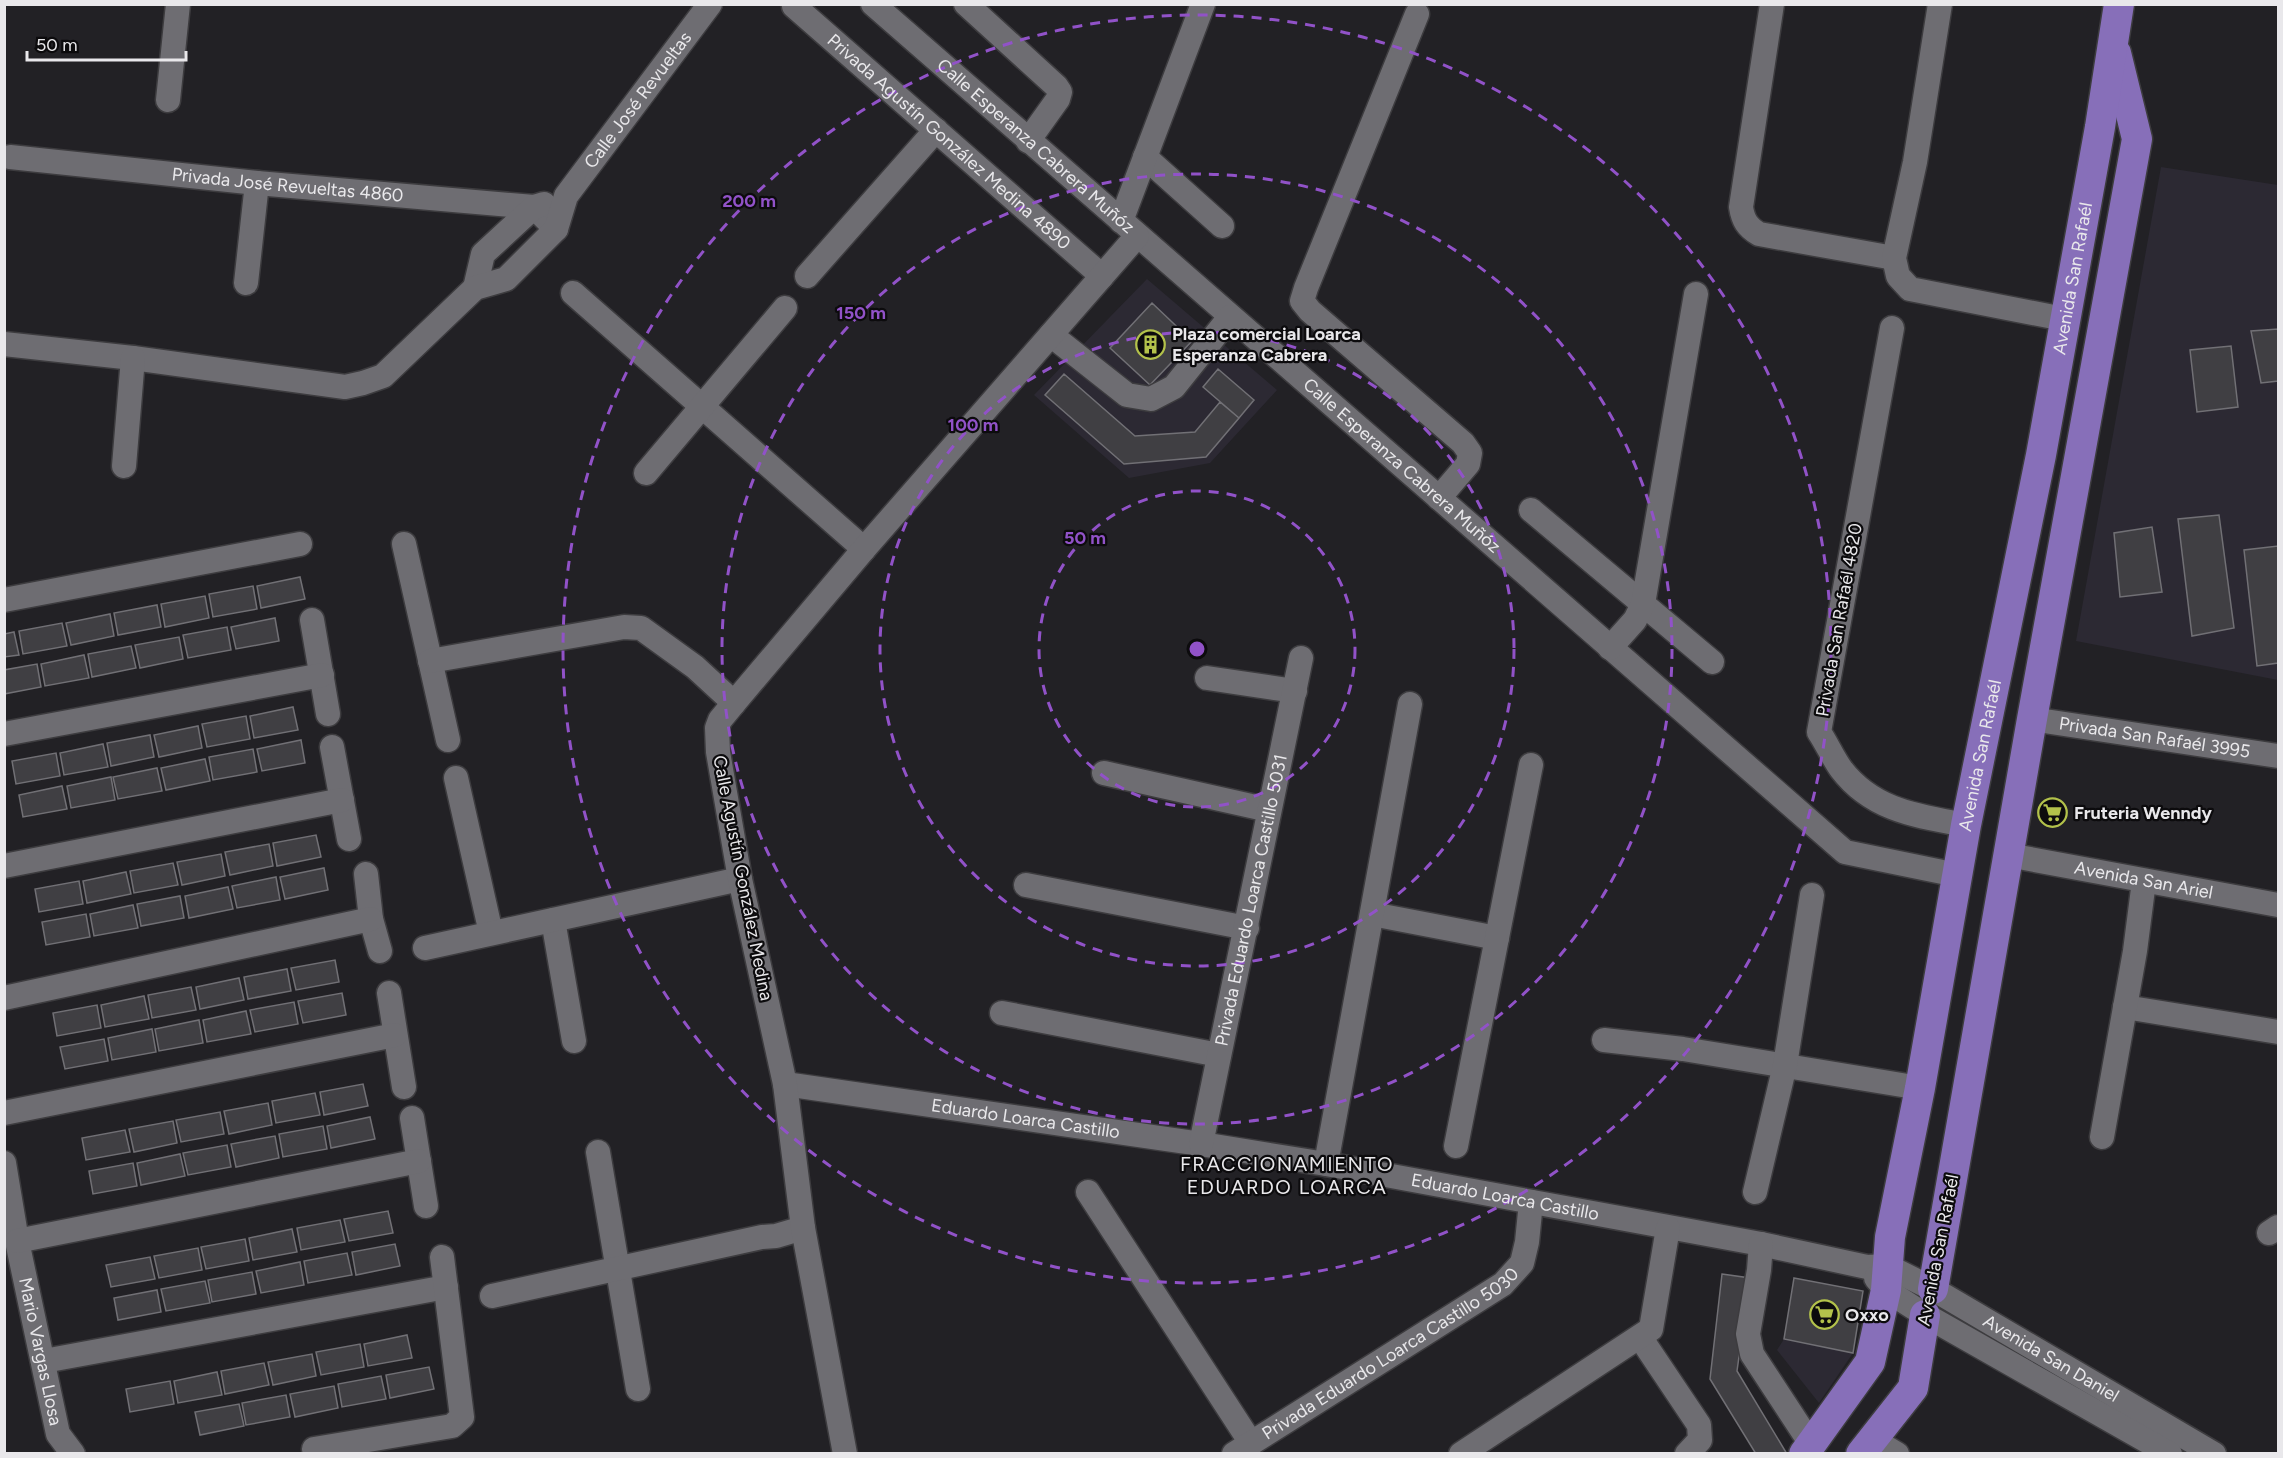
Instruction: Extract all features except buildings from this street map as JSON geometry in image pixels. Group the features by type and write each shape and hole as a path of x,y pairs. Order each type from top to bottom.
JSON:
{"main road":[{"name":"Avenida San Rafaél","path":"1808,1449 1870,1362 1880,1274 1890,1237 1920,1088 1966,825 2041,455 2100,127 2119,4"},
{"name":"Avenida San Rafaél","path":"1867,1446 1913,1388 2137,139 2112,39"}],"street":[{"path":"168,100 178,4"},
{"name":"Calle José Revueltas","path":"133,358 345,387 383,376 476,288 506,279 556,229 566,196 710,4"},
{"name":"Calle Esperanza Cabrera Muñóz","path":"873,4 1845,852 1957,875"},
{"path":"966,4 1060,92 1058,99 1028,141"},
{"path":"1129,229 1145,157 1203,4"},
{"path":"1772,4 1741,207 1743,218 1749,228 1759,234 1894,258"},
{"path":"1940,4 1915,162 1894,258 1898,276 1910,289 2064,319"},
{"name":"Privada Agustín González Medina 4890","path":"794,6 1102,276"},
{"path":"1417,14 1302,301 1463,443 1470,453 1468,464 1439,498"},
{"path":"807,276 936,130"},
{"name":"Privada José Revueltas 4860","path":"10,157 258,183 534,207"},
{"path":"1145,157 1222,226"},
{"path":"246,283 258,183"},
{"path":"476,288 483,254 534,207 566,196"},
{"path":"534,207 556,229"},
{"name":"Calle Agustín González Medina","path":"844,1454 803,1228 785,1083 740,879 718,752 717,729 720,720 864,549 1102,276 1129,229"},
{"path":"573,293 702,409 864,549"},
{"path":"1610,648 1635,620 1643,604 1696,294"},
{"path":"646,473 785,308"},
{"path":"1051,336 1127,395 1151,399 1174,387 1230,317"},
{"name":"Privada San Rafaél 4820","path":"1892,328 1820,732 1842,769 1860,788 1886,806 1966,825"},
{"path":"4,344 133,358 124,466"},
{"path":"2041,455 2079,462"},
{"path":"1531,510 1712,662"},
{"path":"4,600 300,544"},
{"path":"404,544 448,740"},
{"path":"312,620 328,714"},
{"path":"430,661 624,627 641,628 695,667 734,704"},
{"name":"Privada Eduardo Loarca Castillo 5031","path":"1202,1143 1300,658"},
{"path":"4,734 322,675"},
{"path":"1207,678 1294,691"},
{"path":"1326,1164 1410,704"},
{"name":"Privada San Rafaél 3995","path":"2032,719 2278,756"},
{"path":"332,747 349,839"},
{"path":"1456,1146 1531,765"},
{"path":"1104,772 1269,810"},
{"path":"456,778 491,933"},
{"path":"4,866 342,800"},
{"name":"Avenida San Ariel","path":"2008,855 2278,905"},
{"path":"366,874 371,919 380,951"},
{"path":"425,948 740,879"},
{"path":"2102,1137 2135,951 2144,881"},
{"path":"1026,885 1246,928"},
{"path":"1755,1192 1785,1065 1812,896"},
{"path":"1372,914 1497,938"},
{"path":"4,998 371,919"},
{"path":"553,920 573,1041"},
{"path":"388,993 404,1087"},
{"path":"2125,1007 2278,1032"},
{"path":"1002,1013 1219,1055"},
{"path":"4,1113 395,1035"},
{"path":"1605,1040 1785,1065 1920,1088"},
{"name":"Eduardo Loarca Castillo","path":"785,1083 1202,1143 1326,1164 1761,1244 1880,1274"},
{"path":"412,1118 426,1206"},
{"path":"598,1152 638,1389"},
{"path":"17,1241 419,1161"},
{"name":"Mario Vargas Llosa","path":"4,1163 17,1241 58,1434 73,1454"},
{"path":"1088,1192 1242,1448"},
{"name":"Privada Eduardo Loarca Castillo 5030","path":"1242,1448 1503,1284 1522,1263 1532,1202"},
{"path":"492,1296 776,1236 803,1228"},
{"path":"1461,1454 1651,1329 1668,1228"},
{"path":"1761,1244 1748,1334 1752,1354 1808,1449"},
{"path":"314,1449 452,1426 462,1417 442,1257"},
{"name":"Avenida San Daniel","path":"1880,1274 2214,1454"},
{"path":"44,1361 446,1287"},
{"name":"Avenida San Daniel","path":"1929,1302 2170,1454"},
{"path":"1640,1337 1699,1425 1700,1440 1687,1454"},
{"path":"1867,1446 1898,1454"}],"shaded area":[{"path":"2161,167 2278,185 2278,680 2076,641"},
{"path":"1147,279 1277,390 1210,463 1129,478 1034,395"},
{"path":"1784,1339 1853,1353 1819,1403 1777,1350"}],"place":[{"name":"Plaza comercial Loarca Esperanza Cabrera","path":"1151,344"},
{"name":"Fruteria Wenndy","path":"2053,813"},
{"name":"Oxxo","path":"1824,1315"}],"district":[{"name":"FRACCIONAMIENTO EDUARDO LOARCA","path":"1287,1176"}]}
